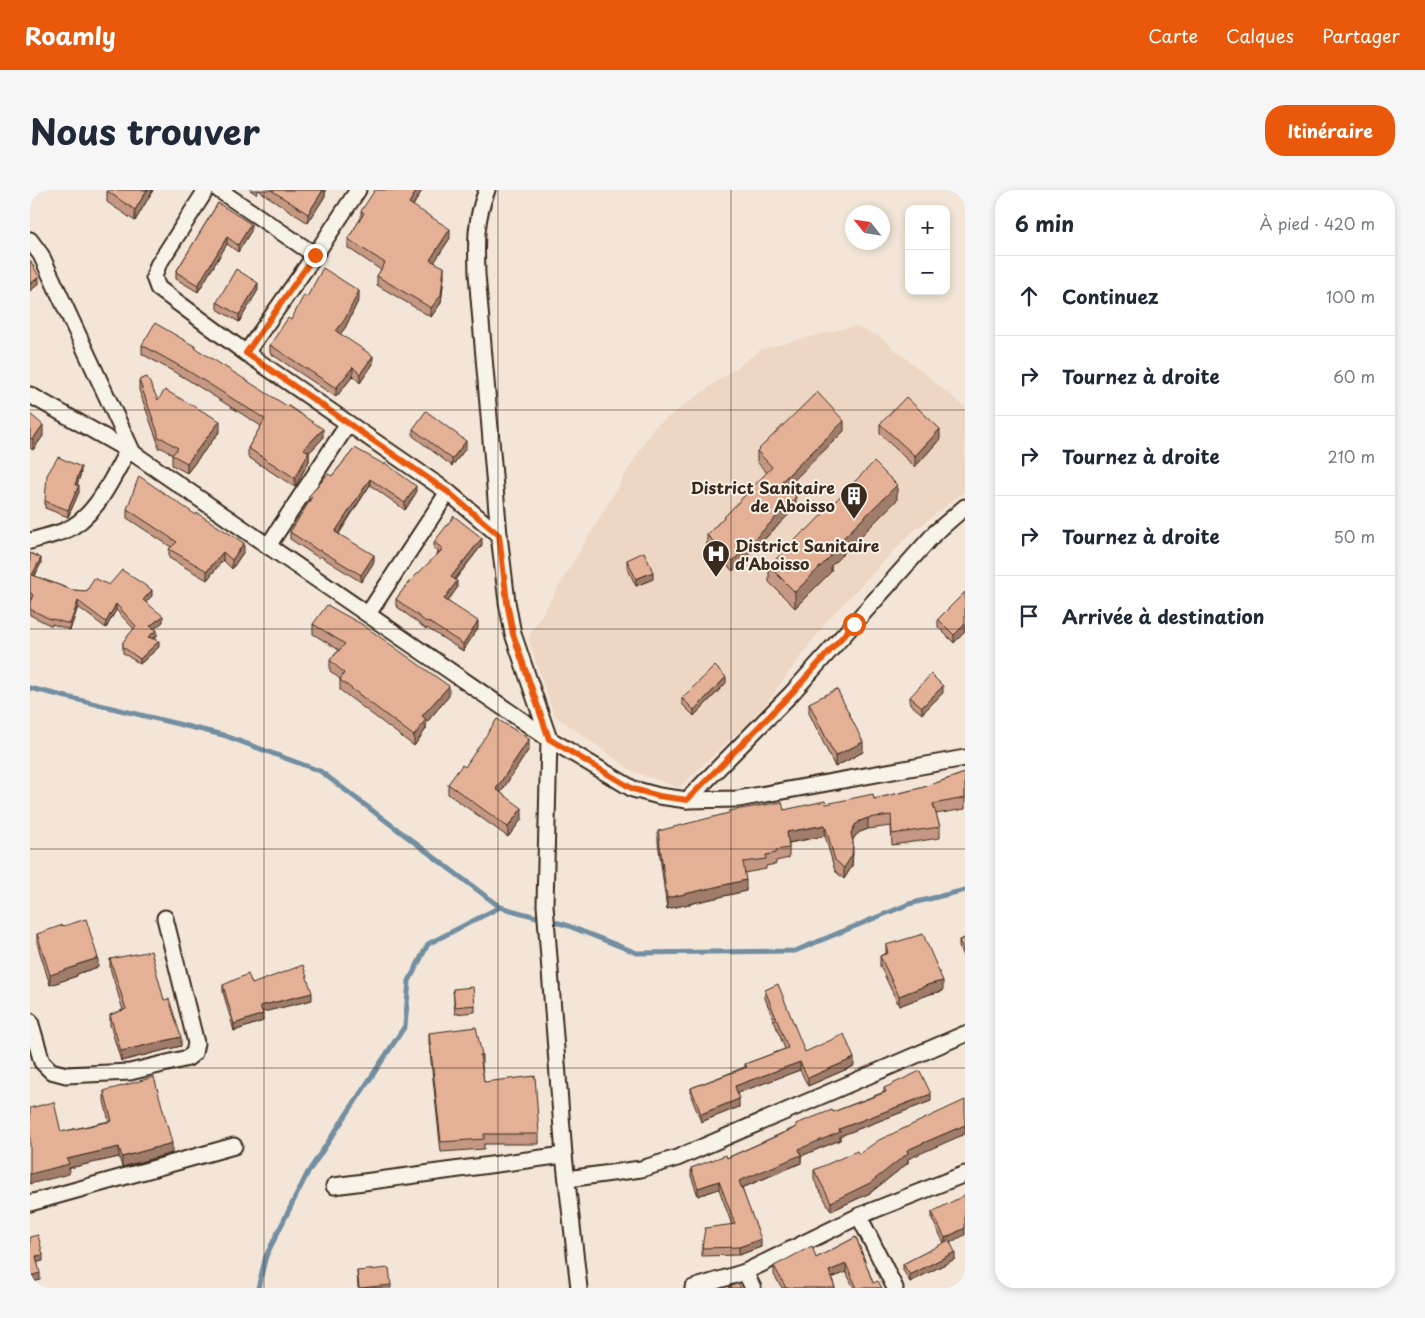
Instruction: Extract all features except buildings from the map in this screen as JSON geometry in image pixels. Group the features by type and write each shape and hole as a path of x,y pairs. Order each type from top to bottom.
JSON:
{"street":[{"path":"206,190 158,264 154,277 158,288 246,353 448,492 499,535"},
{"path":"219,190 315,255"},
{"path":"246,353 358,190"},
{"path":"487,190 482,202 476,233 477,274 499,535 507,602 513,634 549,739 545,905 564,1155 579,1288"},
{"path":"30,240 41,255 130,452"},
{"path":"30,395 130,452 549,739 633,789 659,796 687,800 738,799 965,758"},
{"path":"268,546 348,424"},
{"path":"30,541 65,531 81,521 96,507 130,452"},
{"path":"368,614 448,492"},
{"path":"687,800 791,694 935,533 965,508"},
{"path":"30,1021 42,1062 51,1071 66,1075 130,1072 188,1058 194,1053 196,1044 165,918"},
{"path":"567,1179 641,1169 677,1158 965,1034"},
{"path":"30,1203 234,1146"},
{"path":"334,1186 564,1155"},
{"path":"693,1288 745,1272 859,1216 965,1174"},
{"path":"859,1216 896,1288"},
{"path":"745,1272 753,1288"}],"shaded area":[{"name":"District Sanitaire d'Aboisso","path":"854,326 880,337 965,407 965,491 909,535 827,621 763,708 679,788 634,772 554,715 528,638 653,428 762,349"}],"waterway":[{"path":"30,688 223,735 320,771 500,907 566,925 637,953 795,951 909,904 965,890"},
{"path":"258,1288 266,1256 307,1174 405,1026 409,981 428,944 500,907"}],"place":[{"name":"District Sanitaire de Aboisso","path":"854,520"},
{"name":"District Sanitaire d'Aboisso","path":"716,578"}],"route":[{"path":"315,255 246,353 448,492 499,535 513,634 549,739 633,789 659,796 687,800 791,694 854,624"}]}
